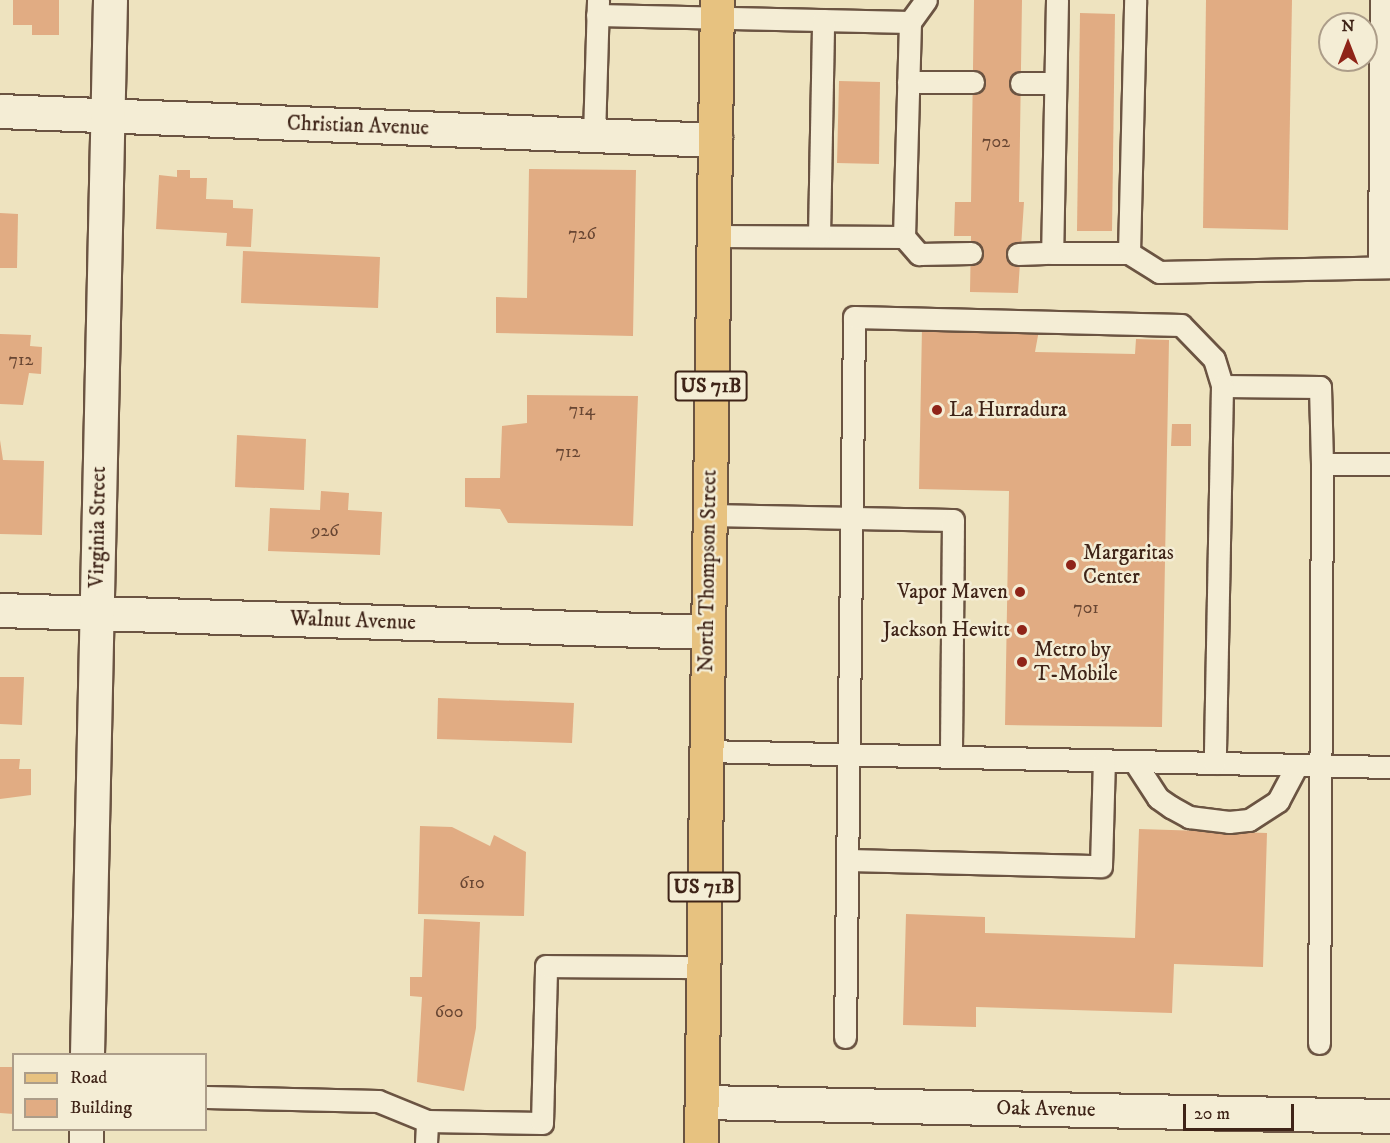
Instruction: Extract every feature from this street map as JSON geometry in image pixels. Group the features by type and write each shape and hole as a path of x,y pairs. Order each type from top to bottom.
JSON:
{"main road":[{"name":"North Thompson Street","path":"701,1143 706,632 717,9"}],"street":[{"name":"Virginia Street","path":"87,1053 110,0"},
{"name":"Christian Avenue","path":"0,111 715,140"},
{"name":"Walnut Avenue","path":"0,610 706,632"},
{"name":"Oak Avenue","path":"702,1102 1390,1116"}],"lane":[{"path":"926,0 910,22 904,237 919,254 971,254"},
{"path":"1052,254 1057,0"},
{"path":"1129,253 1135,0"},
{"path":"1018,254 1129,253 1159,273 1384,266 1382,0"},
{"path":"594,136 598,7 717,9 823,20 910,22"},
{"path":"819,236 823,20"},
{"path":"908,82 973,82"},
{"path":"1021,83 1055,83"},
{"path":"714,236 904,237"},
{"path":"845,1037 852,754 854,317 1181,325 1214,359 1222,386 1215,763"},
{"path":"1222,386 1320,387 1322,464 1319,1043"},
{"path":"1322,464 1390,464"},
{"path":"709,515 953,520 951,757"},
{"path":"705,751 1390,767"},
{"path":"849,860 1101,866 1104,761"},
{"path":"1134,761 1158,798 1171,807 1189,817 1229,822 1249,820 1278,801 1297,766"},
{"path":"207,1097 378,1101 427,1121 542,1124 546,966 703,967"},
{"path":"426,1143 427,1121"}],"building":[{"path":"13,0 59,0 59,35 32,35 32,25 13,25"},
{"path":"974,0 1022,0 1019,202 1024,202 1018,293 970,292 971,236 954,236 955,202 971,202"},
{"path":"1206,0 1292,0 1288,230 1203,228"},
{"path":"1080,13 1115,14 1112,231 1077,231"},
{"path":"839,81 880,82 879,164 837,163"},
{"path":"529,169 636,170 633,336 496,333 496,297 527,298"},
{"path":"177,170 190,170 190,178 207,178 206,199 233,200 233,208 253,209 251,247 226,246 227,233 156,229 159,175 177,177"},
{"path":"0,213 18,214 17,268 0,268"},
{"path":"243,251 380,257 378,308 241,303"},
{"path":"922,327 1039,330 1035,352 1135,354 1136,339 1169,340 1162,727 1005,725 1009,491 919,489"},
{"path":"0,334 31,335 30,346 42,347 41,374 29,373 23,405 0,404"},
{"path":"527,395 638,396 633,526 508,523 500,509 465,507 465,478 500,478 502,426 527,423"},
{"path":"1172,424 1191,424 1191,446 1171,446"},
{"path":"237,435 306,439 304,490 235,487"},
{"path":"0,440 3,460 44,461 42,535 0,534"},
{"path":"321,491 349,493 348,510 382,512 380,555 268,551 270,508 320,510"},
{"path":"0,677 24,677 22,725 0,724"},
{"path":"438,698 574,703 572,743 437,739"},
{"path":"0,759 20,759 19,769 31,769 31,795 0,799"},
{"path":"420,826 452,827 490,846 494,835 526,852 524,916 418,914"},
{"path":"1139,829 1267,833 1263,967 1174,964 1172,1013 976,1007 976,1027 903,1025 906,914 985,917 985,933 1135,938"},
{"path":"424,919 480,922 476,1028 464,1091 417,1082 422,997 410,996 410,977 422,977"},
{"path":"0,1067 12,1067 12,1114 0,1113"}],"place":[{"name":"La Hurradura","path":"937,410"},
{"name":"Margaritas Center","path":"1071,565"},
{"name":"Vapor Maven","path":"1020,592"},
{"name":"Jackson Hewitt","path":"1022,630"},
{"name":"Metro by T-Mobile","path":"1022,662"}]}
